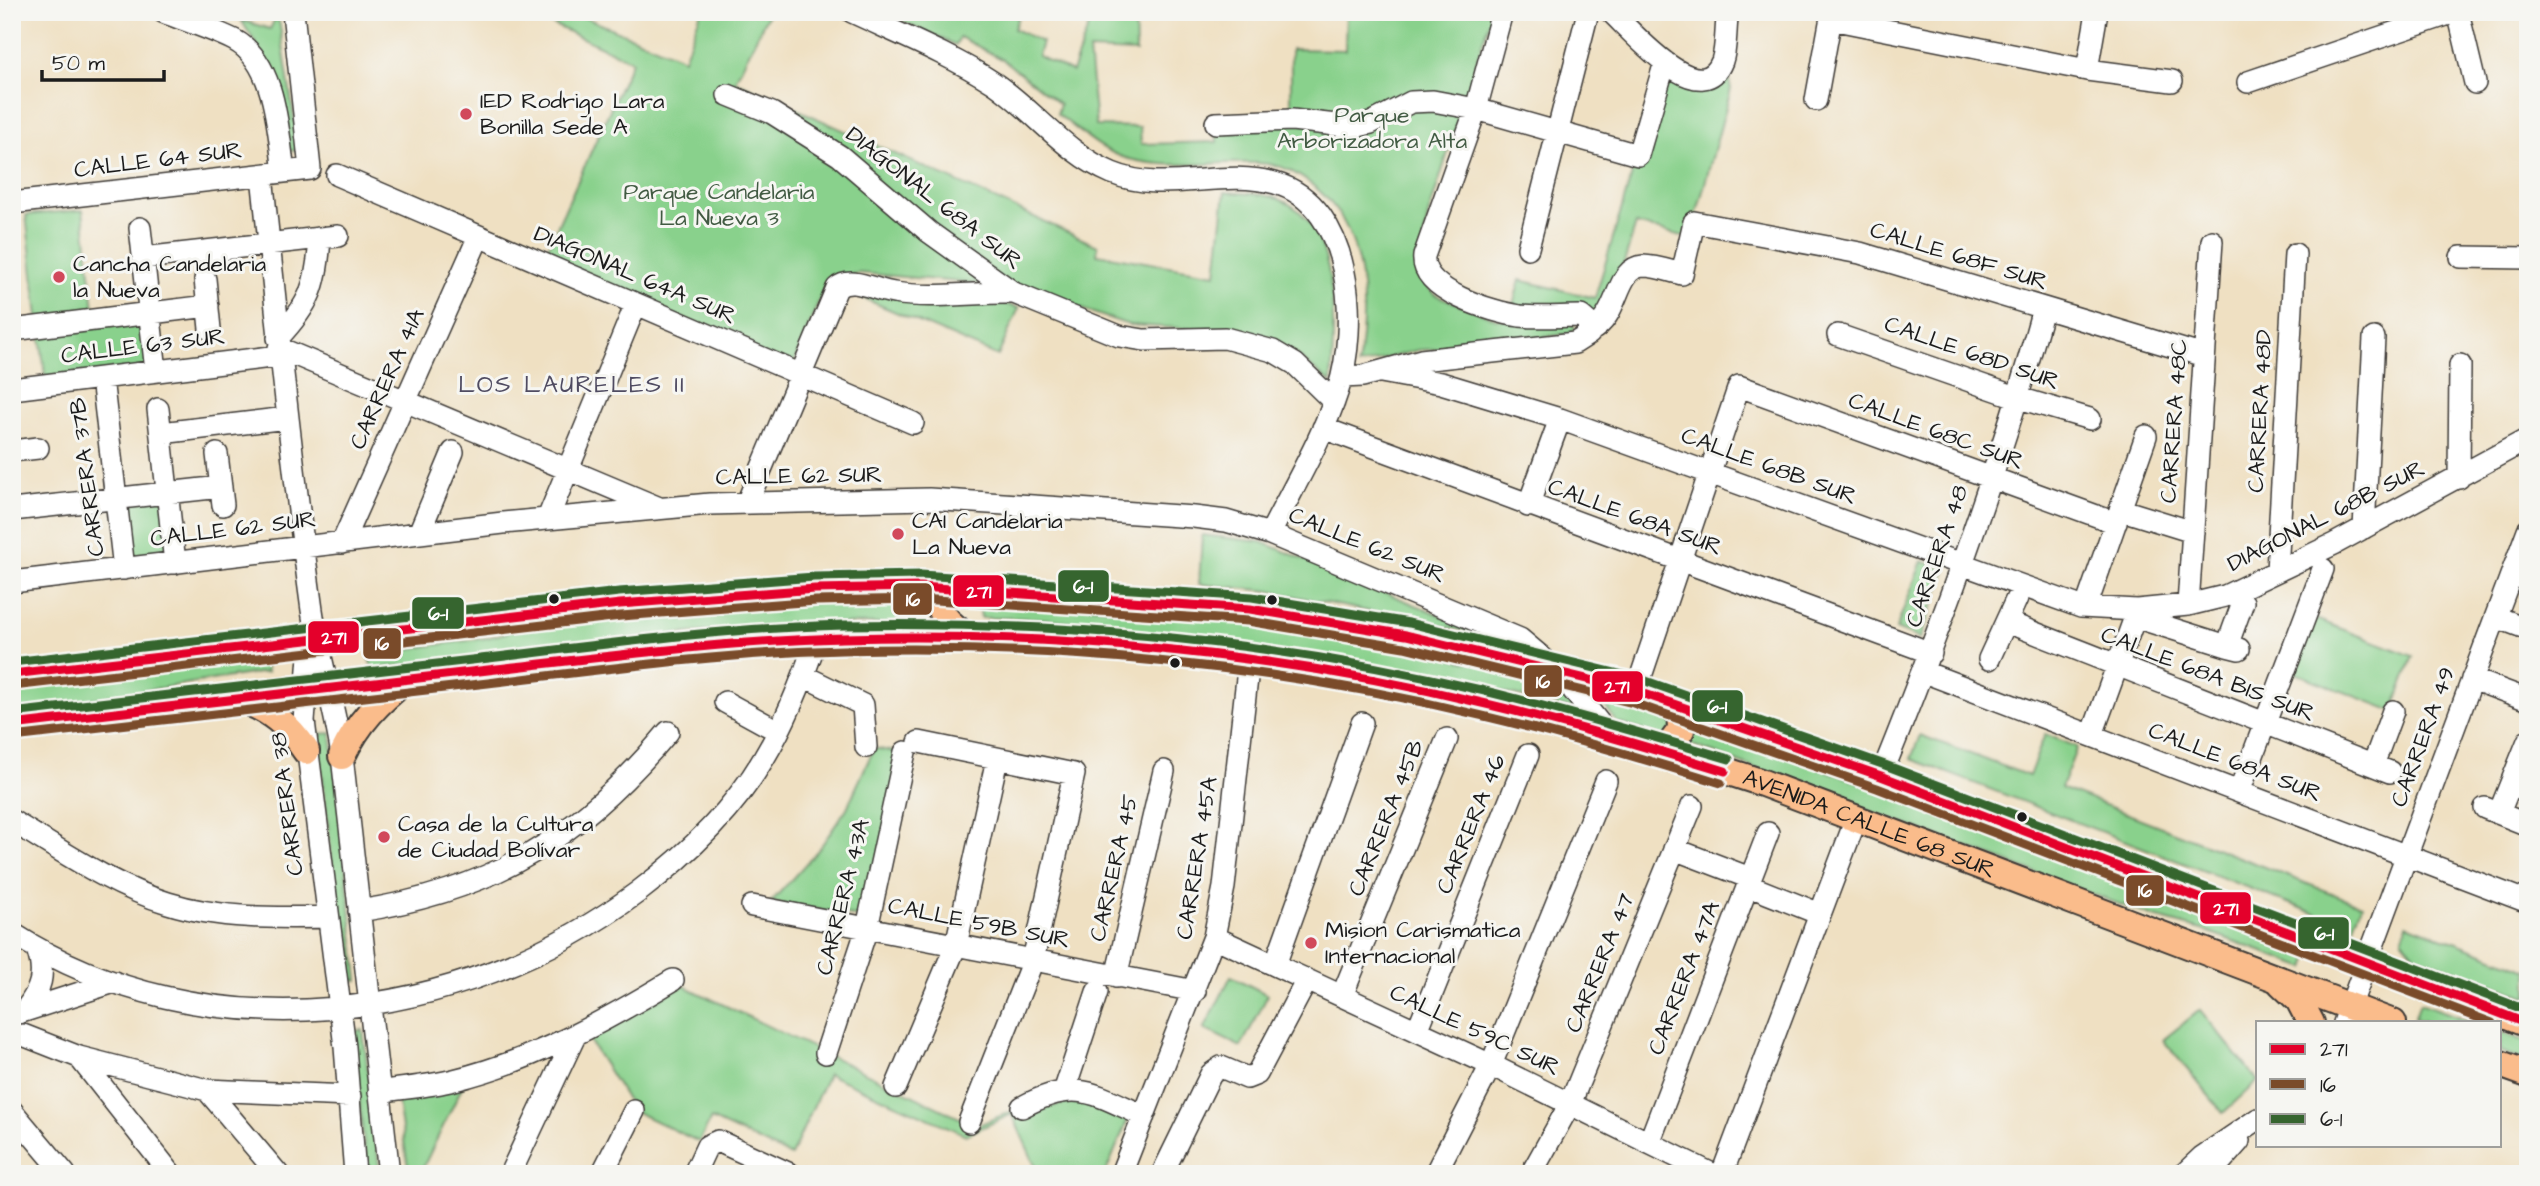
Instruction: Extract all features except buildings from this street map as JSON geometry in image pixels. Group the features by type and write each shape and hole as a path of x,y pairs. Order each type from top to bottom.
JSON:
{"main road":[{"name":"AVENIDA CALLE 68 SUR","path":"12,674 314,630 815,589 948,588 1250,609 1406,635 1636,691 1881,776 2528,1024"},
{"path":"948,588 940,600 940,611 956,629 971,638"},
{"name":"AVENIDA CALLE 68 SUR","path":"12,725 606,655 817,637 971,638 1104,644 1250,660 1415,687 1505,706 1666,750 2274,977 2348,1015 2382,1021"},
{"path":"342,756 354,730 369,712 408,678"},
{"path":"238,698 275,716 292,731 306,751"},
{"path":"1666,750 1681,730 1680,706"},
{"path":"2274,977 2299,1000 2310,1021"},
{"path":"2502,1065 2528,1074"}],"street":[{"path":"163,12 234,40 248,52 268,88 284,172"},
{"name":"CALLE 64 SUR","path":"12,203 310,169 293,12"},
{"path":"852,12 992,82 1077,152 1116,175 1154,183 1266,181 1304,197 1327,222 1342,259 1347,322 1342,377 1323,428 1270,534"},
{"path":"873,12 898,33"},
{"path":"1502,12 1476,109 1424,256 1426,271 1441,287 1492,310 1524,316 1585,318 1590,331"},
{"path":"1528,248 1588,12"},
{"path":"1623,17 1665,62 1685,76 1700,78 1713,73 1721,62 1728,12"},
{"path":"2087,70 2097,12"},
{"path":"2248,82 2456,12 2474,83"},
{"path":"1816,100 1831,16 2087,70 2172,81"},
{"path":"1216,123 1292,120 1354,127 1371,123 1411,103 1433,100 1476,109 1638,155 1665,62"},
{"name":"DIAGONAL 68A SUR","path":"728,95 772,114 840,156 929,232 1014,293 1119,336 1144,340 1225,338 1284,356 1334,402"},
{"name":"CARRERA 38","path":"262,174 279,348 314,630 318,689 306,751 340,1009 355,1174"},
{"name":"DIAGONAL 64A SUR","path":"337,175 913,423"},
{"name":"CALLE 68F SUR","path":"1590,331 1610,315 1625,276 1632,269 1645,266 1682,274 1694,222 1860,253 2204,356"},
{"path":"140,228 156,371"},
{"name":"CARRERA 41A","path":"342,543 479,236"},
{"path":"143,258 329,237 318,263 308,301 279,348 404,403 659,508"},
{"name":"CARRERA 48C","path":"2188,605 2212,241"},
{"name":"CARRERA 48D","path":"2277,571 2295,254"},
{"path":"2461,257 2528,258"},
{"path":"205,279 210,329"},
{"path":"747,503 837,288 847,282 910,294 1014,293"},
{"path":"548,518 636,304"},
{"path":"12,330 208,306"},
{"name":"CARRERA 48","path":"1881,776 1964,564 2019,398 2043,309"},
{"name":"CALLE 68B SUR","path":"1342,377 1356,378 1421,360 1575,343 1586,338 1590,331"},
{"name":"CALLE 68D SUR","path":"1838,335 2019,398 2090,419"},
{"path":"2364,528 2374,338"},
{"name":"CALLE 63 SUR","path":"12,389 156,371 279,348"},
{"path":"2459,478 2460,365"},
{"name":"CALLE 68B SUR","path":"1381,372 1441,383 1560,419 2086,607 2136,614 2234,648 2243,602"},
{"name":"CARRERA 37B","path":"102,378 124,569"},
{"name":"CALLE 68C SUR","path":"1711,474 1739,386 1992,480 2119,517 2193,532"},
{"path":"158,409 175,563"},
{"path":"160,433 287,418"},
{"path":"1528,506 1560,419"},
{"name":"CALLE 68A SUR","path":"1323,428 1681,561 2092,735 2528,902"},
{"path":"2086,607 2146,436"},
{"name":"DIAGONAL 68B SUR","path":"2136,614 2225,596 2364,528 2528,439"},
{"path":"12,451 38,449"},
{"path":"419,533 453,452"},
{"path":"12,510 167,494 222,496 217,454"},
{"path":"1636,691 1711,474"},
{"name":"CALLE 62 SUR","path":"12,582 548,518 747,503 870,499 997,502 1199,518 1227,521 1270,534 1500,629 1535,649 1556,670 1608,734"},
{"name":"CARRERA 49","path":"2348,1015 2528,530"},
{"path":"2239,792 2323,569"},
{"path":"1989,659 2017,598"},
{"path":"2092,735 2136,614"},
{"path":"2496,617 2528,629"},
{"name":"CALLE 68A BIS SUR","path":"2007,622 2381,769 2393,712"},
{"path":"12,933 37,949 114,982 181,1000 245,1010 369,1006 428,994 512,965 595,922 666,870 698,841 734,801 764,760 804,676 817,637"},
{"name":"CARRERA 45A","path":"1121,1174 1214,937 1224,887 1250,660"},
{"path":"804,676 863,705 866,747"},
{"path":"2472,679 2528,700"},
{"name":"CARRERA 38","path":"318,689 342,756 389,1174"},
{"path":"725,702 778,732"},
{"path":"1275,965 1362,723"},
{"path":"359,911 452,891 517,863 570,828 628,780 668,732"},
{"name":"CARRERA 45B","path":"1342,996 1447,738"},
{"name":"CARRERA 43A","path":"826,1053 867,928 912,747 997,759"},
{"name":"CARRERA 46","path":"1417,1031 1528,755"},
{"path":"2525,756 2492,811 2528,825"},
{"path":"896,1087 956,945 997,759 1074,775 1034,960 969,1122"},
{"name":"CARRERA 45","path":"1116,976 1164,771"},
{"path":"1435,1174 1491,1065 1606,781"},
{"name":"CARRERA 47","path":"1531,1174 1570,1104 1692,806"},
{"path":"1722,1174 1856,819"},
{"path":"12,821 113,881 171,904 264,918 328,917"},
{"name":"CARRERA 47A","path":"1649,1143 1768,833"},
{"path":"1674,849 1820,914"},
{"name":"CALLE 59B SUR","path":"752,906 1195,991"},
{"name":"CALLE 59C SUR","path":"1214,937 1491,1065 1712,1174"},
{"path":"19,1013 34,999 43,973 37,949"},
{"path":"379,1092 454,1080 575,1036 673,980"},
{"path":"1165,1168 1211,1074 1221,1067 1247,1078 1256,1074 1307,980"},
{"path":"19,1013 114,982"},
{"path":"1065,1089 1097,992"},
{"path":"23,1035 79,1057 207,1090 350,1096"},
{"path":"510,1174 575,1036"},
{"path":"79,1057 171,1174"},
{"path":"1022,1107 1065,1089 1091,1092 1144,1116"},
{"path":"207,1090 278,1174"},
{"path":"12,1111 65,1174"},
{"path":"602,1174 634,1111"},
{"path":"2184,1174 2202,1157 2256,1120"},
{"path":"2210,1174 2256,1121"},
{"path":"694,1174 707,1146 719,1141 786,1173"}],"green space":[{"name":"Parque Candelaria La Nueva 3","path":"526,12 572,12 684,59 701,12 769,12 735,81 1098,246 1097,254 1216,274 1225,192 1268,196 1293,206 1310,224 1322,247 1329,274 1333,332 1331,383 1289,349 1195,329 1129,325 1016,287 859,273 832,278 825,286 792,367 543,258 632,61"},
{"name":"Parque Arborizadora Alta","path":"890,12 972,12 979,15 980,12 1020,12 1014,29 1042,42 1038,56 1072,72 1094,12 1135,12 1136,52 1089,50 1096,126 1140,127 1141,144 1217,142 1216,123 1291,120 1291,49 1345,50 1346,12 1492,12 1428,216 1418,266 1419,277 1435,295 1497,319 1572,323 1575,328 1572,333 1480,347 1418,350 1358,366 1363,317 1362,292 1353,243 1343,221 1329,201 1311,184 1291,171 1274,165 1163,164 1119,156 1091,140 1057,114 1060,104 1002,59 960,37 956,45 911,26"},
{"path":"277,15 299,150 287,151 271,68 241,20 270,29"},
{"path":"1662,73 1695,88 1711,86 1728,76 1731,89 1690,238 1636,224 1614,295 1597,316 1567,305 1512,308 1520,280 1595,298"},
{"path":"83,210 95,318 150,313 156,371 46,385 26,215"},
{"path":"844,290 995,301 1019,308 998,356"},
{"path":"167,494 174,552 123,558 116,500"},
{"path":"1202,535 1262,542 1494,637 1269,591 1199,584"},
{"path":"1922,561 1946,570 1920,639 1896,629"},
{"path":"907,597 909,624 842,624 707,631 372,669 369,654 486,638 539,624 734,604"},
{"path":"979,600 1061,604 1249,621 1407,648 1551,680 1576,710 1411,674 1301,656 1123,633 1055,620 981,618"},
{"path":"2305,615 2413,656 2393,711 2285,669"},
{"path":"264,657 267,672 12,711 12,687"},
{"path":"1596,692 1878,788 2311,954 2306,968 2209,932 2154,917 1695,746 1617,723"},
{"path":"331,733 358,980 345,981 318,734"},
{"path":"2045,734 2077,747 2061,788 2362,905 2353,928 1911,759 1920,735 2029,776"},
{"path":"874,748 910,755 876,920 771,902 819,849 847,808"},
{"path":"2407,924 2528,970 2528,997 2415,955 2402,939"},
{"path":"1231,976 1268,995 1241,1047 1204,1029"},
{"path":"682,985 976,1126 1022,1107 1027,1114 1068,1103 1089,1104 1129,1117 1105,1174 1039,1174 1012,1114 966,1135 828,1074 791,1156 711,1119 699,1142 634,1111 589,1040"},
{"path":"2420,1003 2470,1021 2422,1021 2414,1018"},
{"path":"2200,1010 2256,1079 2256,1083 2223,1113 2163,1040"},
{"path":"363,1030 380,1174 367,1174 352,1032"},
{"path":"2502,1033 2528,1042 2528,1062 2502,1052"},
{"path":"465,1081 420,1174 409,1174 397,1096"}],"transit line":[{"name":"6-1","path":"12,662 619,592 814,577 921,575 1252,597 1409,623 1640,679 1885,765 2528,1011"},
{"name":"271","path":"12,674 620,604 815,589 920,587 1250,609 1406,635 1636,691 1881,776 2528,1024"},
{"name":"16","path":"13,686 621,616 816,601 920,599 1248,621 1404,647 1633,703 1877,788 2487,1021"},
{"name":"6-1","path":"12,713 711,633 845,625 1006,627 1167,638 1327,659 1485,691 1729,759"},
{"name":"271","path":"12,725 709,646 843,638 1003,639 1164,650 1324,671 1513,710 1725,771"},
{"name":"16","path":"13,737 709,658 842,650 1002,651 1162,662 1322,683 1510,722 1721,783"}],"place":[{"name":"IED Rodrigo Lara Bonilla Sede A","path":"466,114"},
{"name":"Cancha Candelaria la Nueva","path":"59,277"},
{"name":"CAI Candelaria La Nueva","path":"898,534"},
{"name":"Casa de la Cultura de Ciudad Bolívar","path":"384,837"},
{"name":"Mision Carismatica Internacional","path":"1311,943"}],"district":[{"name":"LOS LAURELES II","path":"572,385"}]}
